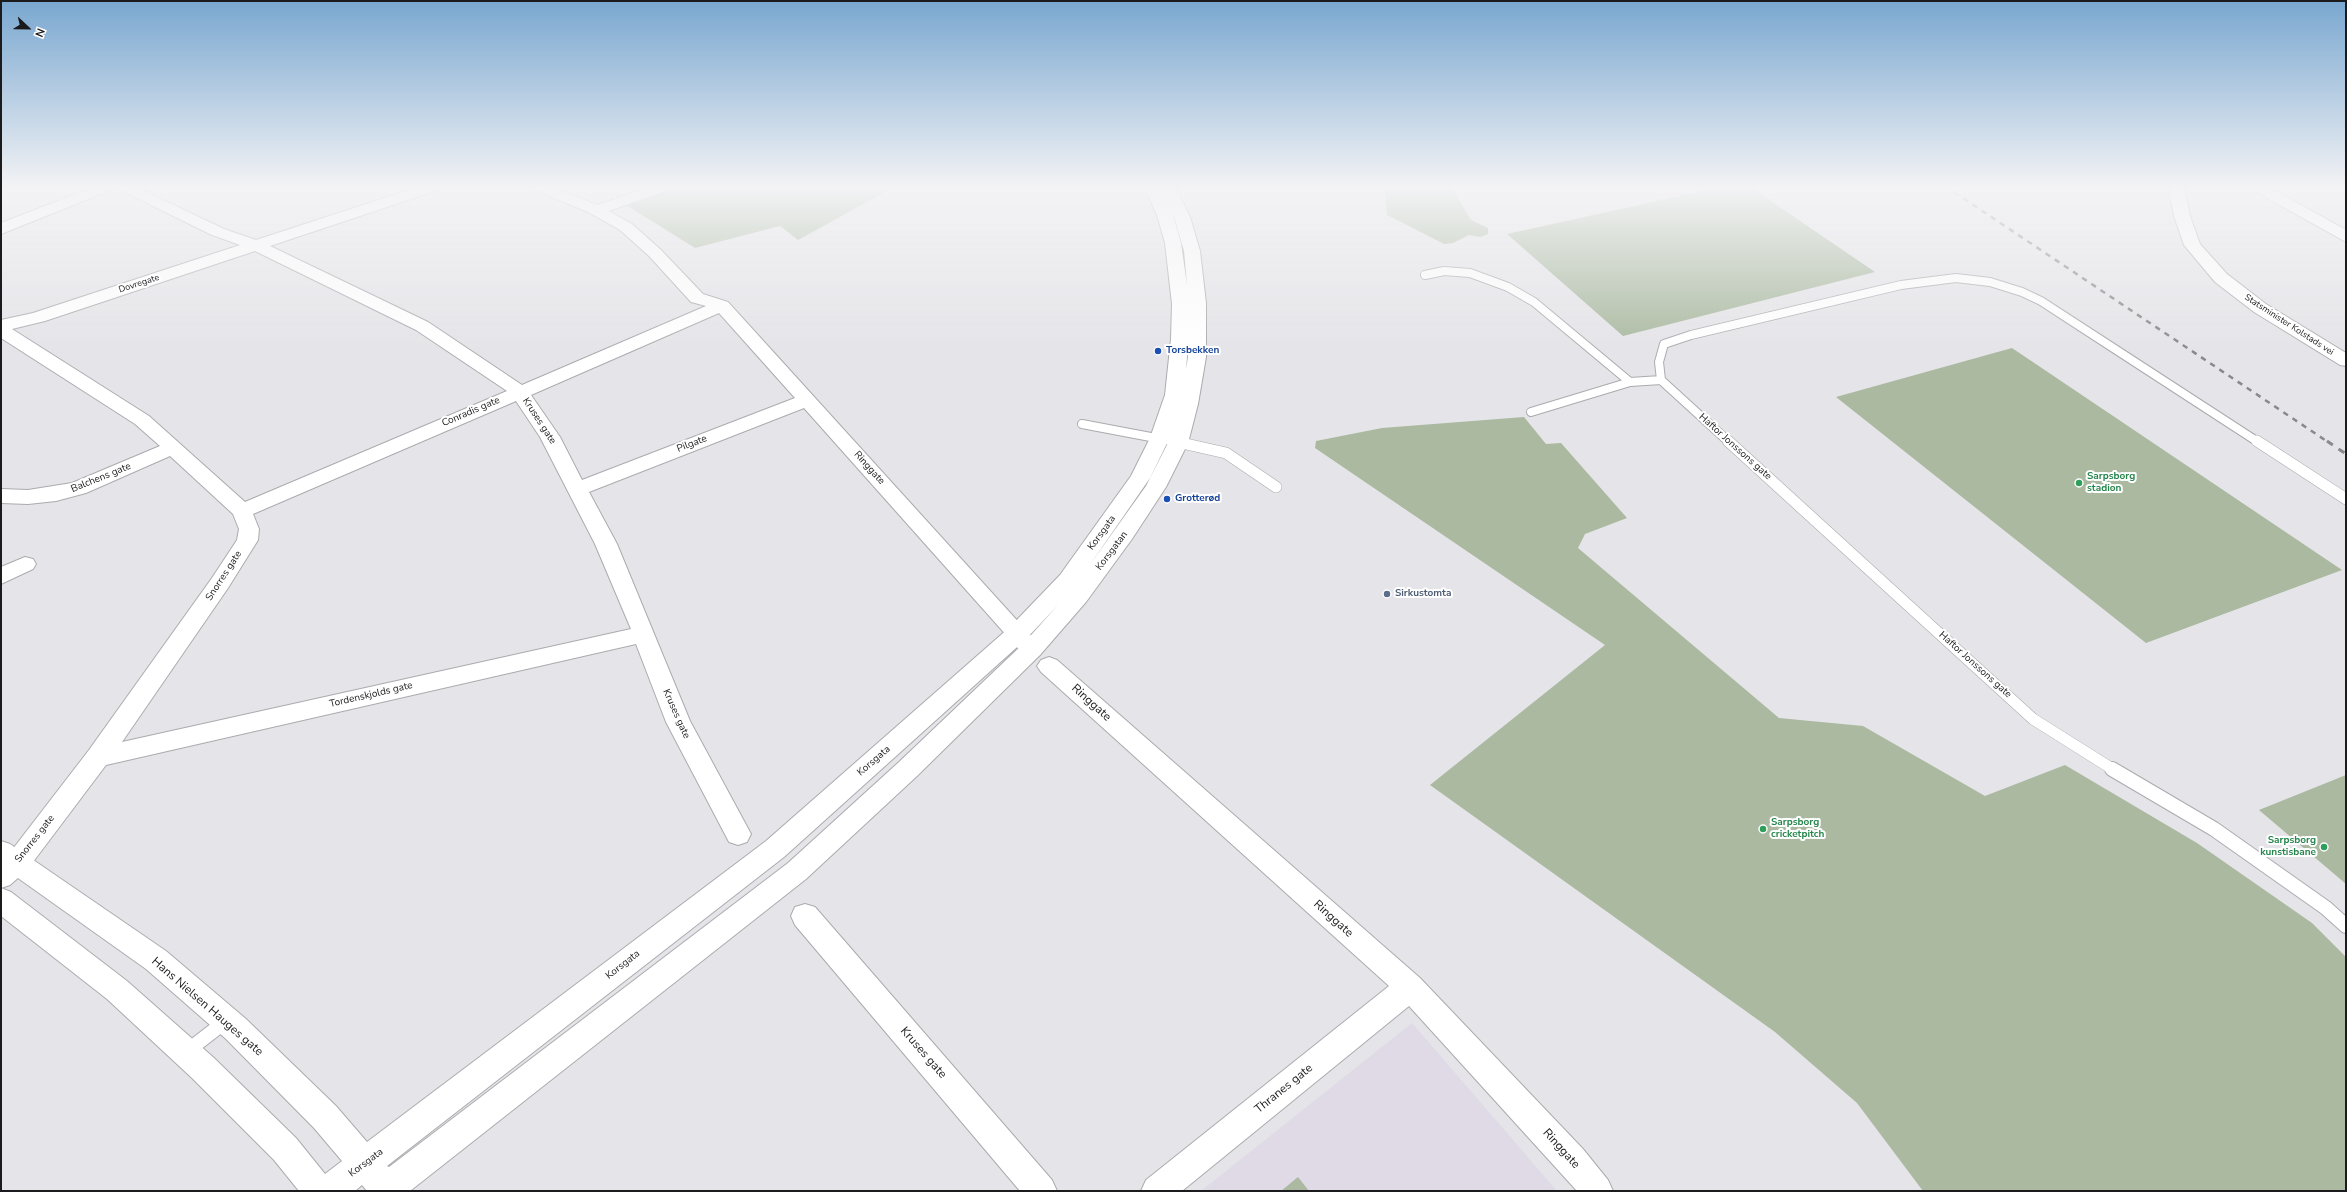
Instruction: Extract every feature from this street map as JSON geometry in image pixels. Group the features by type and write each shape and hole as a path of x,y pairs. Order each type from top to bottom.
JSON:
{"street":[{"name":"Kruses gate","path":"245,242 257,246 422,326 519,391 550,437 606,544 644,634 678,722 738,834"},
{"name":"Dovregate","path":"1,325 20,323 270,242"},
{"path":"641,242 697,298 722,306"},
{"path":"1169,440 1178,372 1181,304 1173,242"},
{"path":"1169,440 1189,404 1197,358 1197,303 1192,251 1189,242"},
{"name":"Statsminister Kolstads vei","path":"2191,242 2192,245 2221,278 2260,308 2346,361"},
{"name":"Conradis gate","path":"242,511 519,391 722,306"},
{"name":"Ringgate","path":"722,306 1033,649 1410,987 1572,1160 1598,1191"},
{"name":"Snorres gate","path":"1,330 142,420 242,511 249,529 247,540 220,583 98,757 7,864"},
{"name":"Pilgate","path":"577,489 807,400"},
{"name":"Korsgatan","path":"1033,649 1078,596 1125,534 1156,487 1169,440"},
{"name":"Balchens gate","path":"1,496 28,497 56,494 79,488 173,448"},
{"path":"1,576 25,564"},
{"name":"Tordenskjolds gate","path":"98,757 644,634"},
{"path":"386,1190 797,871 908,769 1033,649"},
{"name":"Korsgata","path":"329,1191 1033,649"},
{"name":"Hans Nielsen Hauges gate","path":"7,864 156,960 226,1021 325,1117 386,1190"},
{"path":"1,900 117,990 186,1052 285,1149 320,1191"},
{"name":"Kruses gate","path":"805,916 1041,1191"},
{"name":"Thranes gate","path":"1157,1191 1410,987"}],"lane":[{"path":"1425,275 1444,271 1470,273 1508,287 1534,302 1630,382"},
{"path":"1531,412 1630,382 1661,380 1659,362 1664,344 1690,336 1901,285 1956,278 1976,279 2003,285 2041,301 2346,499"},
{"name":"Haftor Jonssons gate","path":"1661,380 2033,718 2076,748 2214,829 2326,908 2346,926"},
{"path":"1082,424 1169,440 1226,453 1276,487"},
{"path":"186,1052 226,1021"}],"shaded area":[{"path":"1412,1023 1557,1191 1201,1191"}],"green space":[{"path":"685,242 720,242 695,248"},
{"path":"1439,242 1456,242 1453,243 1444,244"},
{"path":"1516,242 1830,242 1875,272 1623,336"},
{"name":"Sarpsborg stadion","path":"2012,348 2342,570 2146,643 1836,397"},
{"path":"1524,417 1546,444 1561,443 1627,518 1585,534 1578,548 1779,718 1863,726 1985,796 2065,765 2197,843 2312,923 2346,957 2346,1191 1923,1191 1857,1103 1775,1032 1430,785 1605,645 1315,448 1316,441 1382,428"},
{"name":"Sarpsborg kunstisbane","path":"2346,775 2346,884 2259,810"},
{"path":"1298,1177 1309,1191 1281,1191"}],"railway":[{"path":"2028,242 2328,442"},
{"path":"2327,441 2346,454"}],"place":[{"name":"Torsbekken","path":"1158,351"},
{"name":"Sarpsborg stadion","path":"2079,483"},
{"name":"Grotterød","path":"1167,499"},
{"name":"Sirkustomta","path":"1387,594"},
{"name":"Sarpsborg cricketpitch","path":"1763,829"},
{"name":"Sarpsborg kunstisbane","path":"2324,847"}]}
